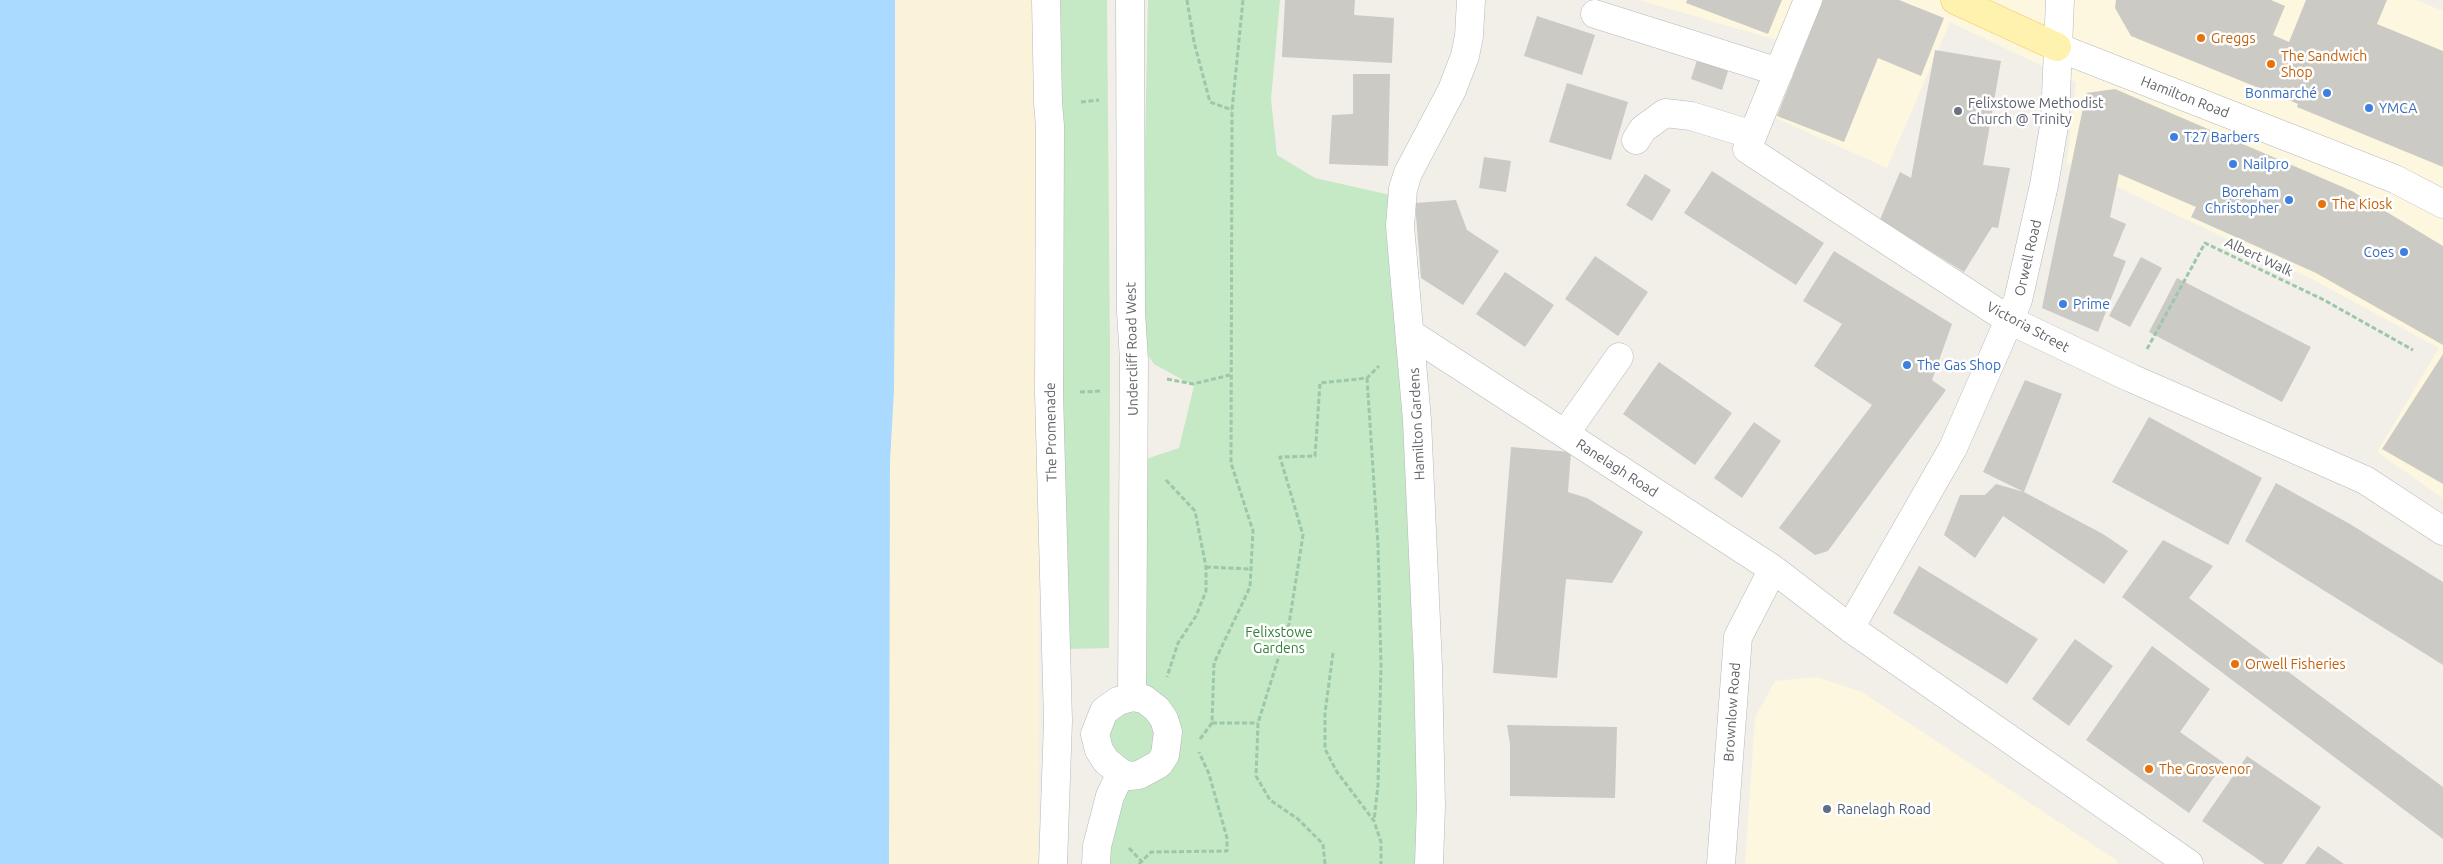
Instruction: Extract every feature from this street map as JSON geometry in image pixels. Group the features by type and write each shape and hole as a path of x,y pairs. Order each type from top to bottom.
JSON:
{"main road":[{"name":"Hamilton Road","path":"1955,0 2057,47"}],"street":[{"name":"The Promenade","path":"1046,0 1050,126 1049,393 1058,721 1052,864"},
{"name":"Undercliff Road West","path":"1130,0 1131,312 1134,390 1132,697"},
{"name":"Hamilton Gardens","path":"1429,864 1431,806 1428,666 1418,420 1400,226 1403,189 1414,159 1452,90 1460,71 1469,36 1471,0"},
{"name":"Victoria Street","path":"1808,0 1754,135 1747,148 2009,320 2131,378 2365,480 2443,531"},
{"name":"Orwell Road","path":"1850,628 1953,448 2025,280 2055,120 2060,0"},
{"path":"1595,14 1779,72"},
{"name":"Hamilton Road","path":"2057,47 2395,179 2443,204"},
{"path":"1636,140 1643,129 1665,113 1684,114 1754,135"},
{"name":"Ranelagh Road","path":"1411,334 1773,569 2153,851 2189,864"},
{"path":"1565,434 1619,357"},
{"name":"Brownlow Road","path":"1721,864 1738,637 1773,569"},
{"path":"1132,697 1144,699 1157,709 1164,719 1168,732 1165,756 1152,769 1138,775 1120,773 1106,761 1099,750 1095,734 1104,711 1118,701 1132,697"},
{"path":"1096,864 1097,846 1110,796 1120,773"}],"path":[{"path":"1187,0 1194,42 1210,102 1232,110"},
{"path":"1139,864 1151,852 1227,851 1227,838 1209,774 1196,745 1212,723 1214,663 1250,587 1253,530 1230,463 1232,110 1243,0"},
{"path":"1048,104 1131,99"},
{"name":"Albert Walk","path":"2131,378 2205,243 2324,300 2413,350"},
{"path":"1193,384 1230,375"},
{"path":"1367,378 1378,545 1381,665 1378,785 1374,821"},
{"path":"1325,864 1324,844 1298,819 1270,800 1256,776 1258,723 1289,624 1303,535 1280,456 1315,456 1320,382 1351,381"},
{"path":"1049,393 1134,390"},
{"path":"1134,444 1195,511 1206,567 1206,591 1196,616 1178,642 1157,709"},
{"path":"1206,567 1250,569"},
{"path":"1333,653 1325,713 1324,748 1337,772 1374,821 1381,842 1381,864"},
{"path":"1212,723 1258,723"},
{"path":"1141,860 1144,864"}],"shaded area":[{"path":"1639,0 2416,0 2443,11 2443,498 2377,452 2439,348 2312,279 2067,163 2076,82 1950,22 1887,168 1749,106 1777,40"},
{"path":"1817,677 1862,692 2116,860 2117,864 1745,864 1755,718 1775,681"}],"green space":[{"path":"1053,0 1107,0 1110,355 1109,648 1068,649"},
{"name":"Felixstowe Gardens","path":"1148,0 1280,0 1271,99 1277,155 1315,178 1390,195 1407,415 1417,703 1418,864 1101,864 1112,800 1167,756 1145,697 1146,459 1179,448 1194,386 1154,364 1141,345"},
{"path":"1119,706 1155,713 1161,755 1126,770 1100,730"}],"sand":[{"path":"758,0 1036,0 1040,340 1038,864 753,864"}],"water":[{"path":"0,0 895,0 895,265 894,390 890,461 889,864 0,864"}],"building":[{"path":"1285,0 1355,0 1354,15 1394,18 1392,63 1282,57"},
{"path":"1687,0 1782,0 1768,34 1686,3"},
{"path":"1823,0 1899,0 1944,18 1921,76 1878,58 1844,142 1777,116"},
{"path":"2116,0 2271,0 2285,6 2273,35 2289,42 2306,0 2387,0 2377,24 2443,51 2443,167 2297,107 2298,104 2131,36 2115,8"},
{"path":"1537,16 1595,35 1582,75 1524,56"},
{"name":"Felixstowe Methodist Church @ Trinity","path":"1935,50 2001,61 1983,165 2010,168 1998,228 1992,227 1964,272 1900,232 1879,222 1900,172 1911,178"},
{"path":"1697,60 1728,71 1722,90 1691,79"},
{"path":"1353,74 1390,74 1388,166 1329,164 1332,115 1353,114"},
{"path":"1567,83 1628,102 1611,160 1549,142"},
{"path":"2115,89 2352,191 2443,246 2443,345 2316,273 2191,217 2196,207 2119,174 2110,217 2126,224 2113,256 2126,261 2098,332 2042,308 2086,93"},
{"path":"1484,157 1511,161 1506,192 1479,188"},
{"path":"1712,171 1824,243 1796,285 1684,213"},
{"path":"1645,174 1671,190 1652,221 1626,205"},
{"path":"1456,200 1467,230 1499,251 1463,305 1421,278 1415,203"},
{"path":"1834,251 1952,324 1932,380 1946,390 1828,551 1815,555 1779,528 1872,405 1814,366 1842,324 1803,301"},
{"path":"1595,256 1648,292 1618,336 1565,299"},
{"path":"2141,257 2162,268 2130,327 2109,316"},
{"path":"1505,272 1554,305 1525,347 1476,314"},
{"path":"2177,278 2311,347 2282,402 2149,332"},
{"path":"2443,354 2443,484 2382,449"},
{"path":"1659,362 1732,413 1695,465 1623,414"},
{"path":"2025,380 2062,394 2024,492 1983,472"},
{"path":"2149,417 2262,478 2228,545 2112,482"},
{"path":"1754,422 1781,441 1742,498 1714,478"},
{"path":"1511,447 1571,452 1568,492 1587,498 1643,532 1612,583 1566,579 1557,678 1493,673"},
{"path":"2276,483 2350,524 2443,582 2443,665 2245,541"},
{"path":"1996,484 2024,492 2103,534 2128,551 2104,584 2003,516 1975,558 1944,535 1960,495 1985,495"},
{"path":"2163,540 2213,566 2189,598 2443,787 2443,839 2122,597"},
{"path":"1919,566 2038,639 2007,684 1893,613"},
{"path":"2075,639 2113,666 2069,726 2032,699"},
{"path":"2152,646 2210,689 2180,732 2224,763 2189,813 2086,740"},
{"path":"1507,725 1617,727 1615,798 1510,796 1510,744"},
{"path":"2247,756 2321,807 2282,864 2265,864 2202,821"},
{"path":"2318,846 2344,864 2305,864"}],"place":[{"name":"Greggs","path":"2201,38"},
{"name":"The Sandwich Shop","path":"2271,64"},
{"name":"Bonmarché","path":"2327,93"},
{"name":"YMCA","path":"2369,108"},
{"name":"Felixstowe Methodist Church @ Trinity","path":"1958,111"},
{"name":"T27 Barbers","path":"2174,137"},
{"name":"Nailpro","path":"2233,164"},
{"name":"Boreham Christopher","path":"2289,200"},
{"name":"The Kiosk","path":"2322,204"},
{"name":"Coes","path":"2404,252"},
{"name":"Prime","path":"2063,304"},
{"name":"The Gas Shop","path":"1907,365"},
{"name":"Orwell Fisheries","path":"2235,664"},
{"name":"The Grosvenor","path":"2149,769"},
{"name":"Ranelagh Road","path":"1827,809"}]}
